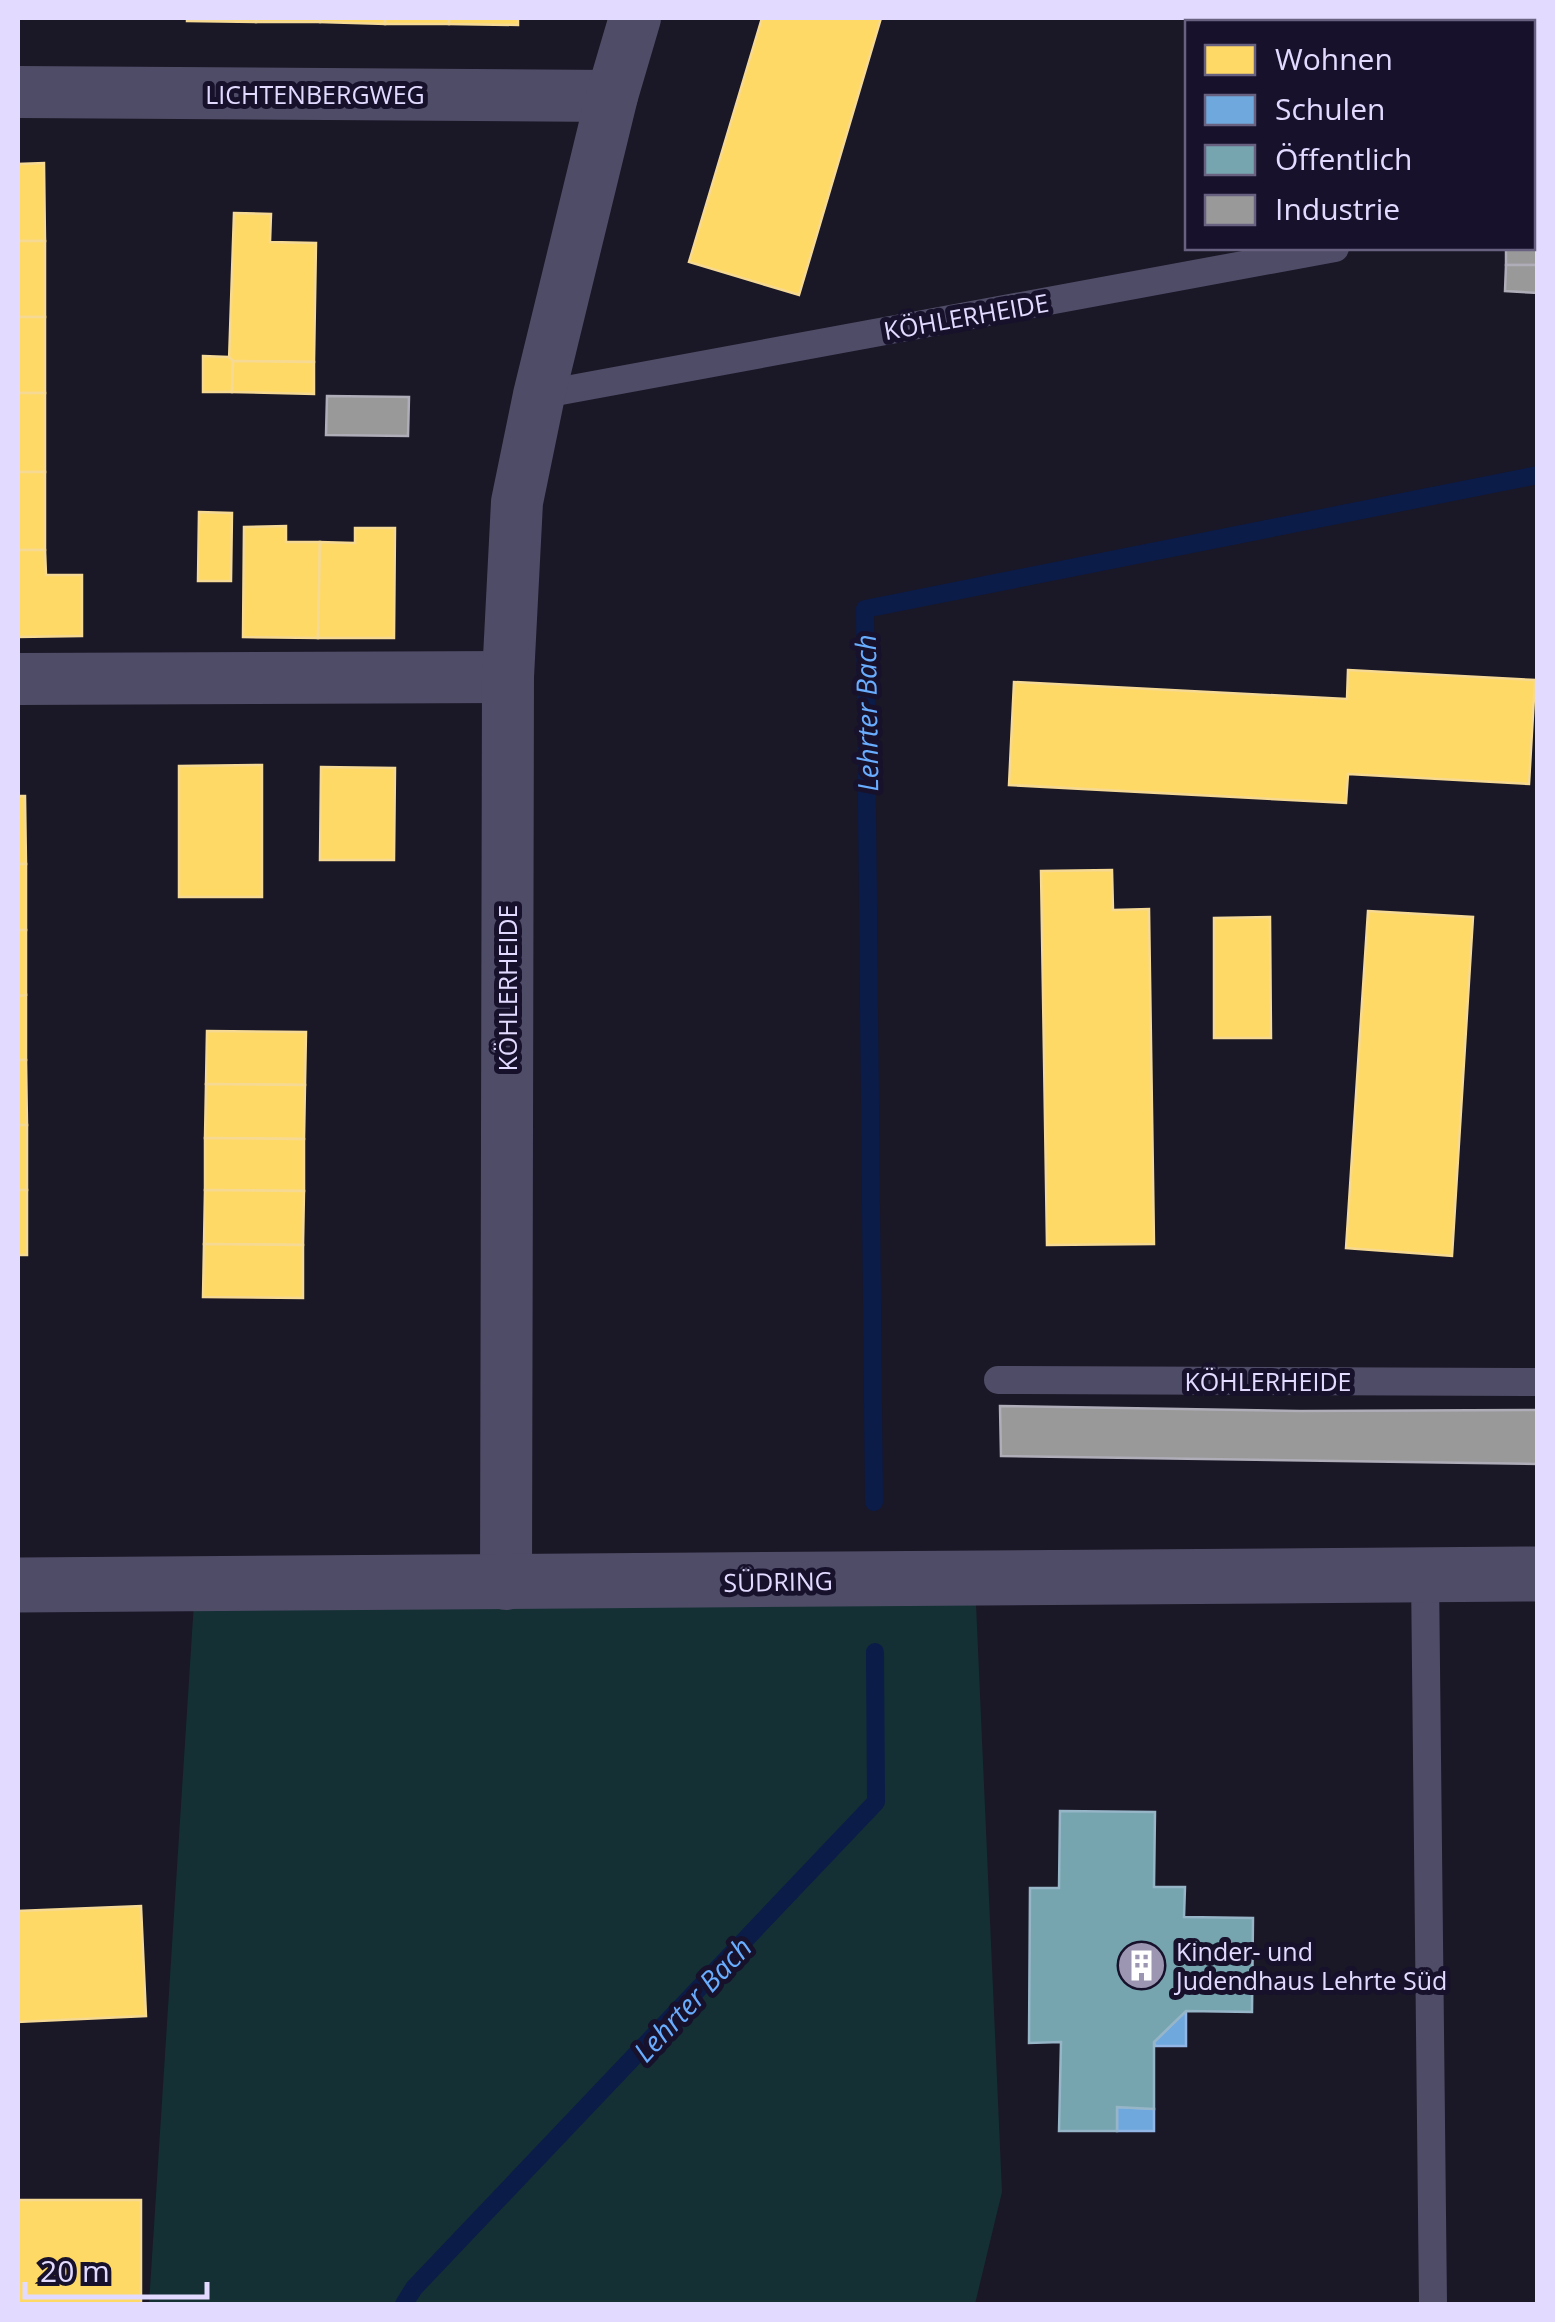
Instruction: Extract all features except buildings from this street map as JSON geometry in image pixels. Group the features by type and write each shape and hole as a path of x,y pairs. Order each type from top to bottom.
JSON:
{"street":[{"name":"KÖHLERHEIDE","path":"506,1584 508,677 517,502 538,395 635,18"},
{"name":"LICHTENBERGWEG","path":"18,92 612,96"},
{"path":"18,679 508,677"},
{"name":"SÜDRING","path":"18,1585 1538,1574"}],"lane":[{"name":"KÖHLERHEIDE","path":"538,395 1324,250"},
{"name":"KÖHLERHEIDE","path":"998,1380 1538,1382"},
{"path":"1425,1575 1433,2304"}],"green space":[{"path":"194,1602 976,1604 1002,2192 975,2304 149,2304"}],"waterway":[{"name":"Lehrter Bach","path":"874,1502 865,609 1538,475"},
{"name":"Lehrter Bach","path":"404,2304 414,2288 876,1802 875,1652"}],"place":[{"name":"Kinder- und Judendhaus Lehrte Süd","path":"1141,1965"}]}
